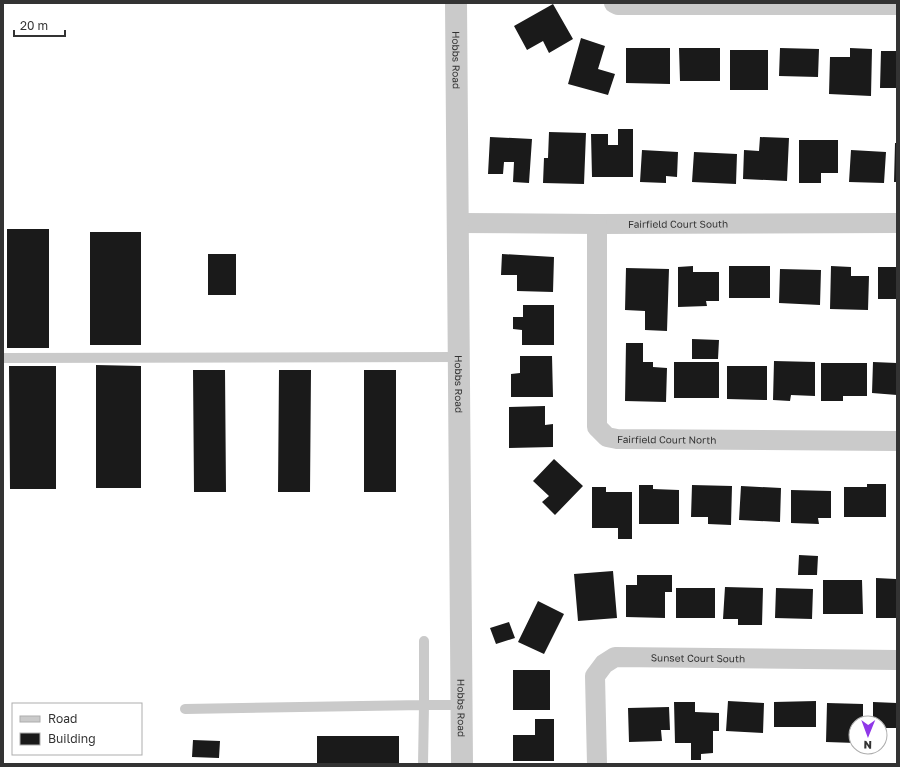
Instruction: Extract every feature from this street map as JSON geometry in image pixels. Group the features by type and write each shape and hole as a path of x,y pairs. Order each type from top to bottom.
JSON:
{"street":[{"name":"Hobbs Road","path":"456,3 459,223 462,764"},
{"path":"614,3 618,5 897,5"},
{"name":"Fairfield Court South","path":"459,223 897,223"},
{"name":"Fairfield Court North","path":"597,224 596,427 607,437 617,439 897,441"},
{"name":"Sunset Court South","path":"597,764 595,676 604,664 615,657 897,660"}],"lane":[{"path":"3,358 460,357"},
{"path":"423,764 424,641"},
{"path":"185,709 424,704 462,705"}],"building":[{"path":"553,4 573,39 549,53 543,41 527,50 514,26"},
{"path":"581,38 605,46 598,69 615,74 608,95 568,84"},
{"path":"626,48 670,48 670,84 626,83"},
{"path":"679,48 720,48 720,81 680,81"},
{"path":"780,48 819,49 818,77 779,76"},
{"path":"850,48 872,49 871,96 829,94 830,57 850,57"},
{"path":"730,50 768,50 768,90 730,90"},
{"path":"881,51 897,51 897,88 880,88"},
{"path":"618,129 633,129 633,177 592,177 591,134 608,134 608,145 618,145"},
{"path":"549,132 586,133 584,184 543,183 544,158 548,158"},
{"path":"490,137 532,139 529,183 513,182 514,162 504,162 503,174 488,174"},
{"path":"760,137 789,138 787,181 743,179 744,150 759,151"},
{"path":"799,140 838,140 838,173 821,173 821,183 799,183"},
{"path":"895,143 897,143 897,182 894,182"},
{"path":"642,150 678,152 677,177 666,176 666,183 640,182"},
{"path":"851,150 886,152 884,183 849,182"},
{"path":"694,152 737,154 736,184 692,182"},
{"path":"7,229 49,229 49,348 7,348"},
{"path":"90,232 141,232 141,345 90,345"},
{"path":"208,254 236,254 236,295 208,295"},
{"path":"502,254 554,257 553,292 517,291 517,275 501,275"},
{"path":"693,266 693,272 719,272 719,301 706,301 707,306 678,307 678,267"},
{"path":"729,266 770,266 770,298 729,298"},
{"path":"831,266 851,267 851,276 869,276 868,310 830,309"},
{"path":"878,267 897,267 897,299 878,299"},
{"path":"626,268 669,269 667,331 645,330 645,311 625,310"},
{"path":"780,269 821,270 820,305 779,303"},
{"path":"523,305 554,305 554,345 522,345 522,330 513,329 513,317 523,317"},
{"path":"692,339 719,340 718,359 692,359"},
{"path":"626,343 643,343 643,362 653,362 653,367 667,368 666,402 625,401"},
{"path":"520,356 552,356 553,397 511,397 511,374 520,373"},
{"path":"774,361 815,362 815,396 791,395 790,401 773,400"},
{"path":"674,362 719,362 719,398 674,398"},
{"path":"873,362 897,363 897,395 872,393"},
{"path":"821,363 867,363 867,396 843,396 843,401 821,401"},
{"path":"96,365 141,366 141,488 96,488"},
{"path":"9,366 56,366 56,489 10,489"},
{"path":"727,366 767,366 767,400 727,399"},
{"path":"193,370 225,370 226,492 194,492"},
{"path":"279,370 311,370 310,492 278,492"},
{"path":"364,370 396,370 396,492 364,492"},
{"path":"545,406 545,425 553,424 553,447 509,448 509,407"},
{"path":"554,459 583,486 555,515 542,502 549,496 533,481"},
{"path":"867,484 886,484 886,517 844,517 844,487 867,487"},
{"path":"639,485 653,485 653,489 679,490 679,524 639,524"},
{"path":"692,485 732,486 731,525 708,524 708,517 691,517"},
{"path":"741,486 781,488 780,522 739,520"},
{"path":"592,487 606,487 606,492 632,492 632,539 618,539 618,528 592,528"},
{"path":"791,490 831,491 831,518 818,518 819,524 791,523"},
{"path":"799,555 818,556 817,575 798,575"},
{"path":"613,571 617,618 578,621 574,574"},
{"path":"637,575 672,575 672,592 665,592 665,618 626,617 626,585 637,585"},
{"path":"876,578 896,579 897,618 876,618"},
{"path":"823,580 862,580 863,614 823,614"},
{"path":"725,587 763,588 762,625 738,625 738,619 723,619"},
{"path":"676,588 715,588 715,618 676,618"},
{"path":"776,588 813,589 812,619 775,618"},
{"path":"538,601 564,614 544,654 518,642"},
{"path":"509,622 515,638 496,644 490,628"},
{"path":"513,670 550,670 550,710 513,710"},
{"path":"728,701 764,703 763,733 726,731"},
{"path":"816,701 816,727 774,727 774,702"},
{"path":"674,702 695,702 695,712 719,713 719,731 713,731 713,753 701,754 701,760 691,760 691,743 675,743"},
{"path":"873,702 897,703 897,728 888,728 888,715 873,715"},
{"path":"827,703 863,704 863,715 848,715 848,743 826,742"},
{"path":"669,707 670,730 661,730 662,741 629,742 628,708"},
{"path":"535,719 554,719 554,761 513,761 513,735 535,735"},
{"path":"317,736 399,736 399,764 317,764"},
{"path":"193,740 220,741 219,758 192,757"}]}
